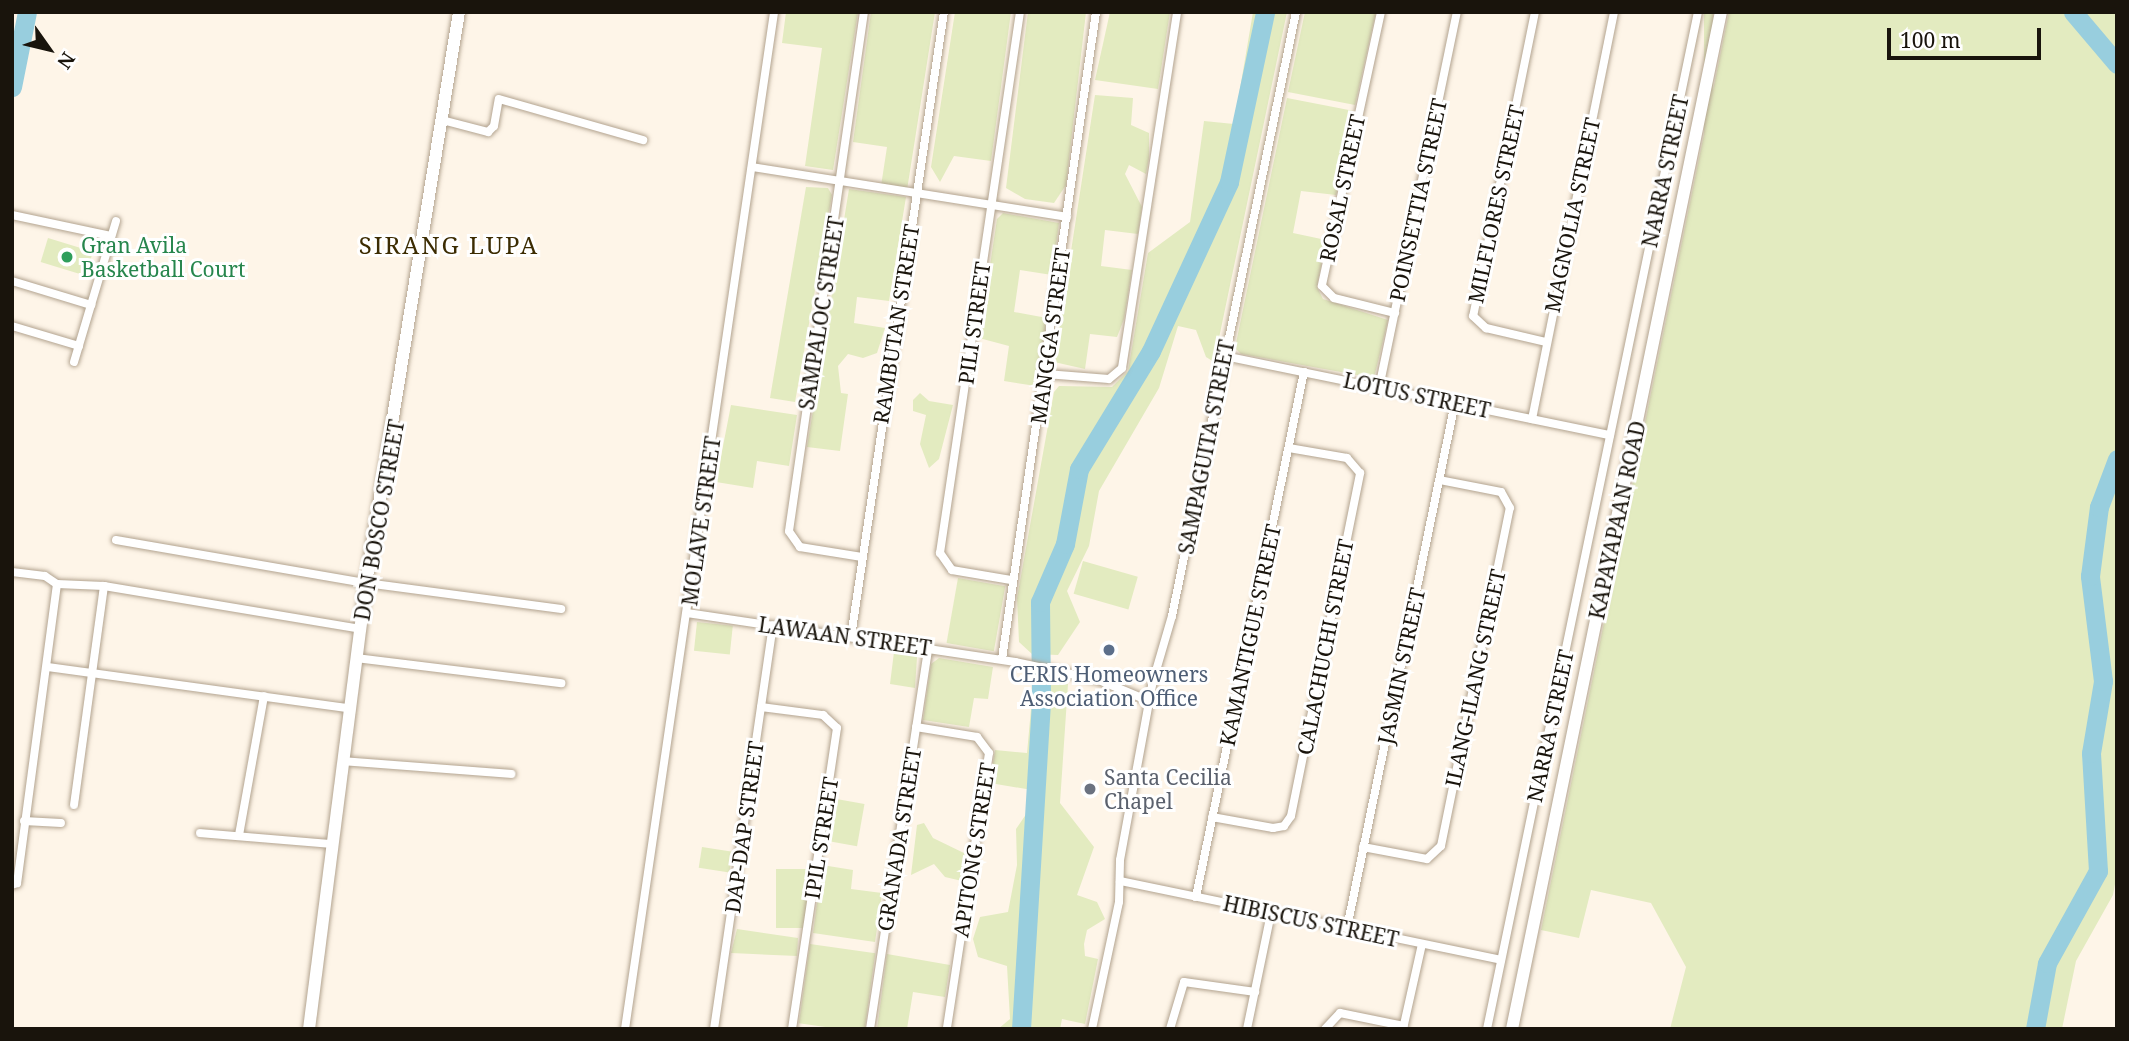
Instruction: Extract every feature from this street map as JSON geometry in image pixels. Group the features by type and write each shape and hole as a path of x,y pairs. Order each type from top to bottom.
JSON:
{"street":[{"name":"DON BOSCO STREET","path":"309,1029 366,583 459,12"},
{"name":"MOLAVE STREET","path":"625,1029 774,12"},
{"name":"SAMPALOC STREET","path":"862,557 800,547 789,531 864,12"},
{"name":"RAMBUTAN STREET","path":"851,637 944,12"},
{"name":"PILI STREET","path":"1011,580 952,570 940,553 1020,12"},
{"name":"MANGGA STREET","path":"1002,659 1011,580 1046,374 1096,12"},
{"path":"1046,374 1109,379 1122,368 1177,12"},
{"name":"SAMPAGUITA STREET","path":"1093,1029 1149,701 1296,12"},
{"name":"ROSAL STREET","path":"1381,12 1322,286 1334,298 1395,313"},
{"name":"POINSETTIA STREET","path":"1379,388 1457,12"},
{"name":"MILFLORES STREET","path":"1535,12 1473,316 1486,328 1546,342"},
{"name":"MAGNOLIA STREET","path":"1532,419 1614,12"},
{"name":"NARRA STREET","path":"1487,1029 1698,12"},
{"name":"KAPAYAPAAN ROAD","path":"1512,1029 1721,12"},
{"path":"442,120 488,132 494,126 499,99 643,140"},
{"path":"752,167 1067,217"},
{"path":"12,215 111,236"},
{"path":"74,362 116,221"},
{"path":"12,281 91,305"},
{"path":"12,327 79,346"},
{"name":"LOTUS STREET","path":"1224,356 1610,435"},
{"name":"KAMANTIGUE STREET","path":"1196,897 1304,372"},
{"name":"JASMIN STREET","path":"1347,928 1455,403"},
{"name":"CALACHUCHI STREET","path":"1213,817 1273,828 1284,826 1291,816 1360,473 1347,458 1289,448"},
{"name":"ILANG-ILANG STREET","path":"1363,846 1427,859 1441,846 1510,502 1501,492 1440,480"},
{"path":"116,540 366,583 561,609"},
{"path":"12,572 45,576 57,584 104,586 360,629"},
{"path":"12,885 17,883 57,584"},
{"path":"74,805 104,586"},
{"name":"LAWAAN STREET","path":"687,613 1002,659 1066,672 1149,701"},
{"name":"DAP-DAP STREET","path":"714,1029 773,625"},
{"name":"GRANADA STREET","path":"870,1029 928,648"},
{"path":"356,658 561,683"},
{"path":"48,667 348,708"},
{"path":"239,835 264,696"},
{"name":"IPIL STREET","path":"761,707 823,715 838,733 792,1029"},
{"name":"APITONG STREET","path":"916,727 977,737 989,753 947,1029"},
{"path":"342,761 512,774"},
{"path":"24,821 61,823"},
{"path":"200,833 332,844"},
{"name":"HIBISCUS STREET","path":"1120,881 1501,960"},
{"path":"1247,1029 1271,913"},
{"path":"1325,1029 1331,1017 1340,1013 1404,1027 1422,944"},
{"path":"1170,1029 1184,982 1255,992"}],"green space":[{"path":"786,12 858,12 833,170 805,166 822,48 782,43"},
{"path":"871,12 935,12 907,190 881,186 887,147 853,142"},
{"path":"955,12 1011,12 991,161 954,156 940,182 931,167"},
{"path":"1028,12 1086,12 1066,185 1054,203 1025,199 1006,188"},
{"path":"1110,12 1170,12 1158,89 1095,80"},
{"path":"1253,12 1287,12 1214,362 1206,357 1196,330 1178,326 1159,388 1099,491 1089,546 1067,591 1080,622 1058,655 1032,654 1019,642 1017,598 1054,392 1059,386 1112,387 1128,371 1148,253 1190,222 1204,121 1234,124"},
{"path":"1305,12 1376,12 1355,105 1288,92"},
{"path":"1704,12 1713,12 1713,1029 1704,1029"},
{"path":"1729,12 2117,12 2117,873 2113,895 2076,961 2062,1029 1670,1029 1686,967 1651,903 1591,890 1579,938 1541,930"},
{"path":"1095,95 1133,98 1131,125 1149,133 1149,158 1146,174 1129,165 1125,174 1142,207 1138,234 1105,230 1101,266 1132,270 1124,319 1117,337 1090,334 1085,369 1054,362"},
{"path":"1287,98 1354,111 1336,195 1301,191 1293,233 1326,240 1317,287 1323,299 1388,320 1374,378 1241,354 1235,348"},
{"path":"806,187 828,188 832,195 795,402 770,398"},
{"path":"849,189 906,197 889,301 857,297 854,323 885,328 877,353 863,358 848,354 838,366 841,393 848,394 840,451 807,447"},
{"path":"1003,213 1059,223 1052,275 1020,270 1014,312 1047,318 1036,386 1004,381 1009,346 979,338 997,219"},
{"name":"Gran Avila Basketball Court","path":"48,238 93,252 86,276 41,262"},
{"path":"920,393 929,401 953,405 939,459 929,468 920,444 926,415 913,411 913,400"},
{"path":"731,405 797,415 789,466 757,461 753,488 716,482"},
{"path":"1083,561 1138,577 1128,609 1074,594"},
{"path":"958,578 1005,586 994,651 947,643"},
{"path":"697,622 733,626 730,655 694,651"},
{"path":"894,652 917,657 915,688 890,684"},
{"path":"939,658 993,667 988,699 974,698 969,727 923,720 931,664"},
{"path":"1034,676 1068,684 1060,803 1094,847 1077,895 1097,902 1105,919 1087,930 1084,944 1085,956 1098,959 1085,1024 1062,1019 1060,1029 998,1029 1010,1019 1007,966 978,957 973,939 980,917 1008,912 1017,865 1016,829 1029,810 1032,790 990,783 995,750 1027,753"},
{"path":"831,798 864,804 857,846 824,840"},
{"path":"924,823 933,838 966,854 962,881 945,877 934,864 911,875 917,825"},
{"path":"702,847 733,852 729,873 699,868"},
{"path":"822,865 853,870 851,889 882,893 875,942 813,933"},
{"path":"776,869 808,869 808,928 776,928"},
{"path":"737,929 798,938 797,956 731,953"},
{"path":"810,944 875,953 865,1029 840,1029 799,1023"},
{"path":"887,954 950,965 945,997 913,992 907,1029 877,1029"}],"waterway":[{"path":"12,87 27,12"},
{"path":"1021,1029 1041,698 1040,602 1065,544 1079,469 1151,351 1229,182 1265,12"},
{"path":"2073,12 2117,64"},
{"path":"2035,1029 2047,963 2098,871 2091,753 2103,681 2090,576 2099,507 2117,459"}],"place":[{"name":"Gran Avila Basketball Court","path":"67,257"},
{"name":"CERIS Homeowners Association Office","path":"1109,650"},
{"name":"Santa Cecilia Chapel","path":"1090,789"}],"district":[{"name":"SIRANG LUPA","path":"449,245"}]}
